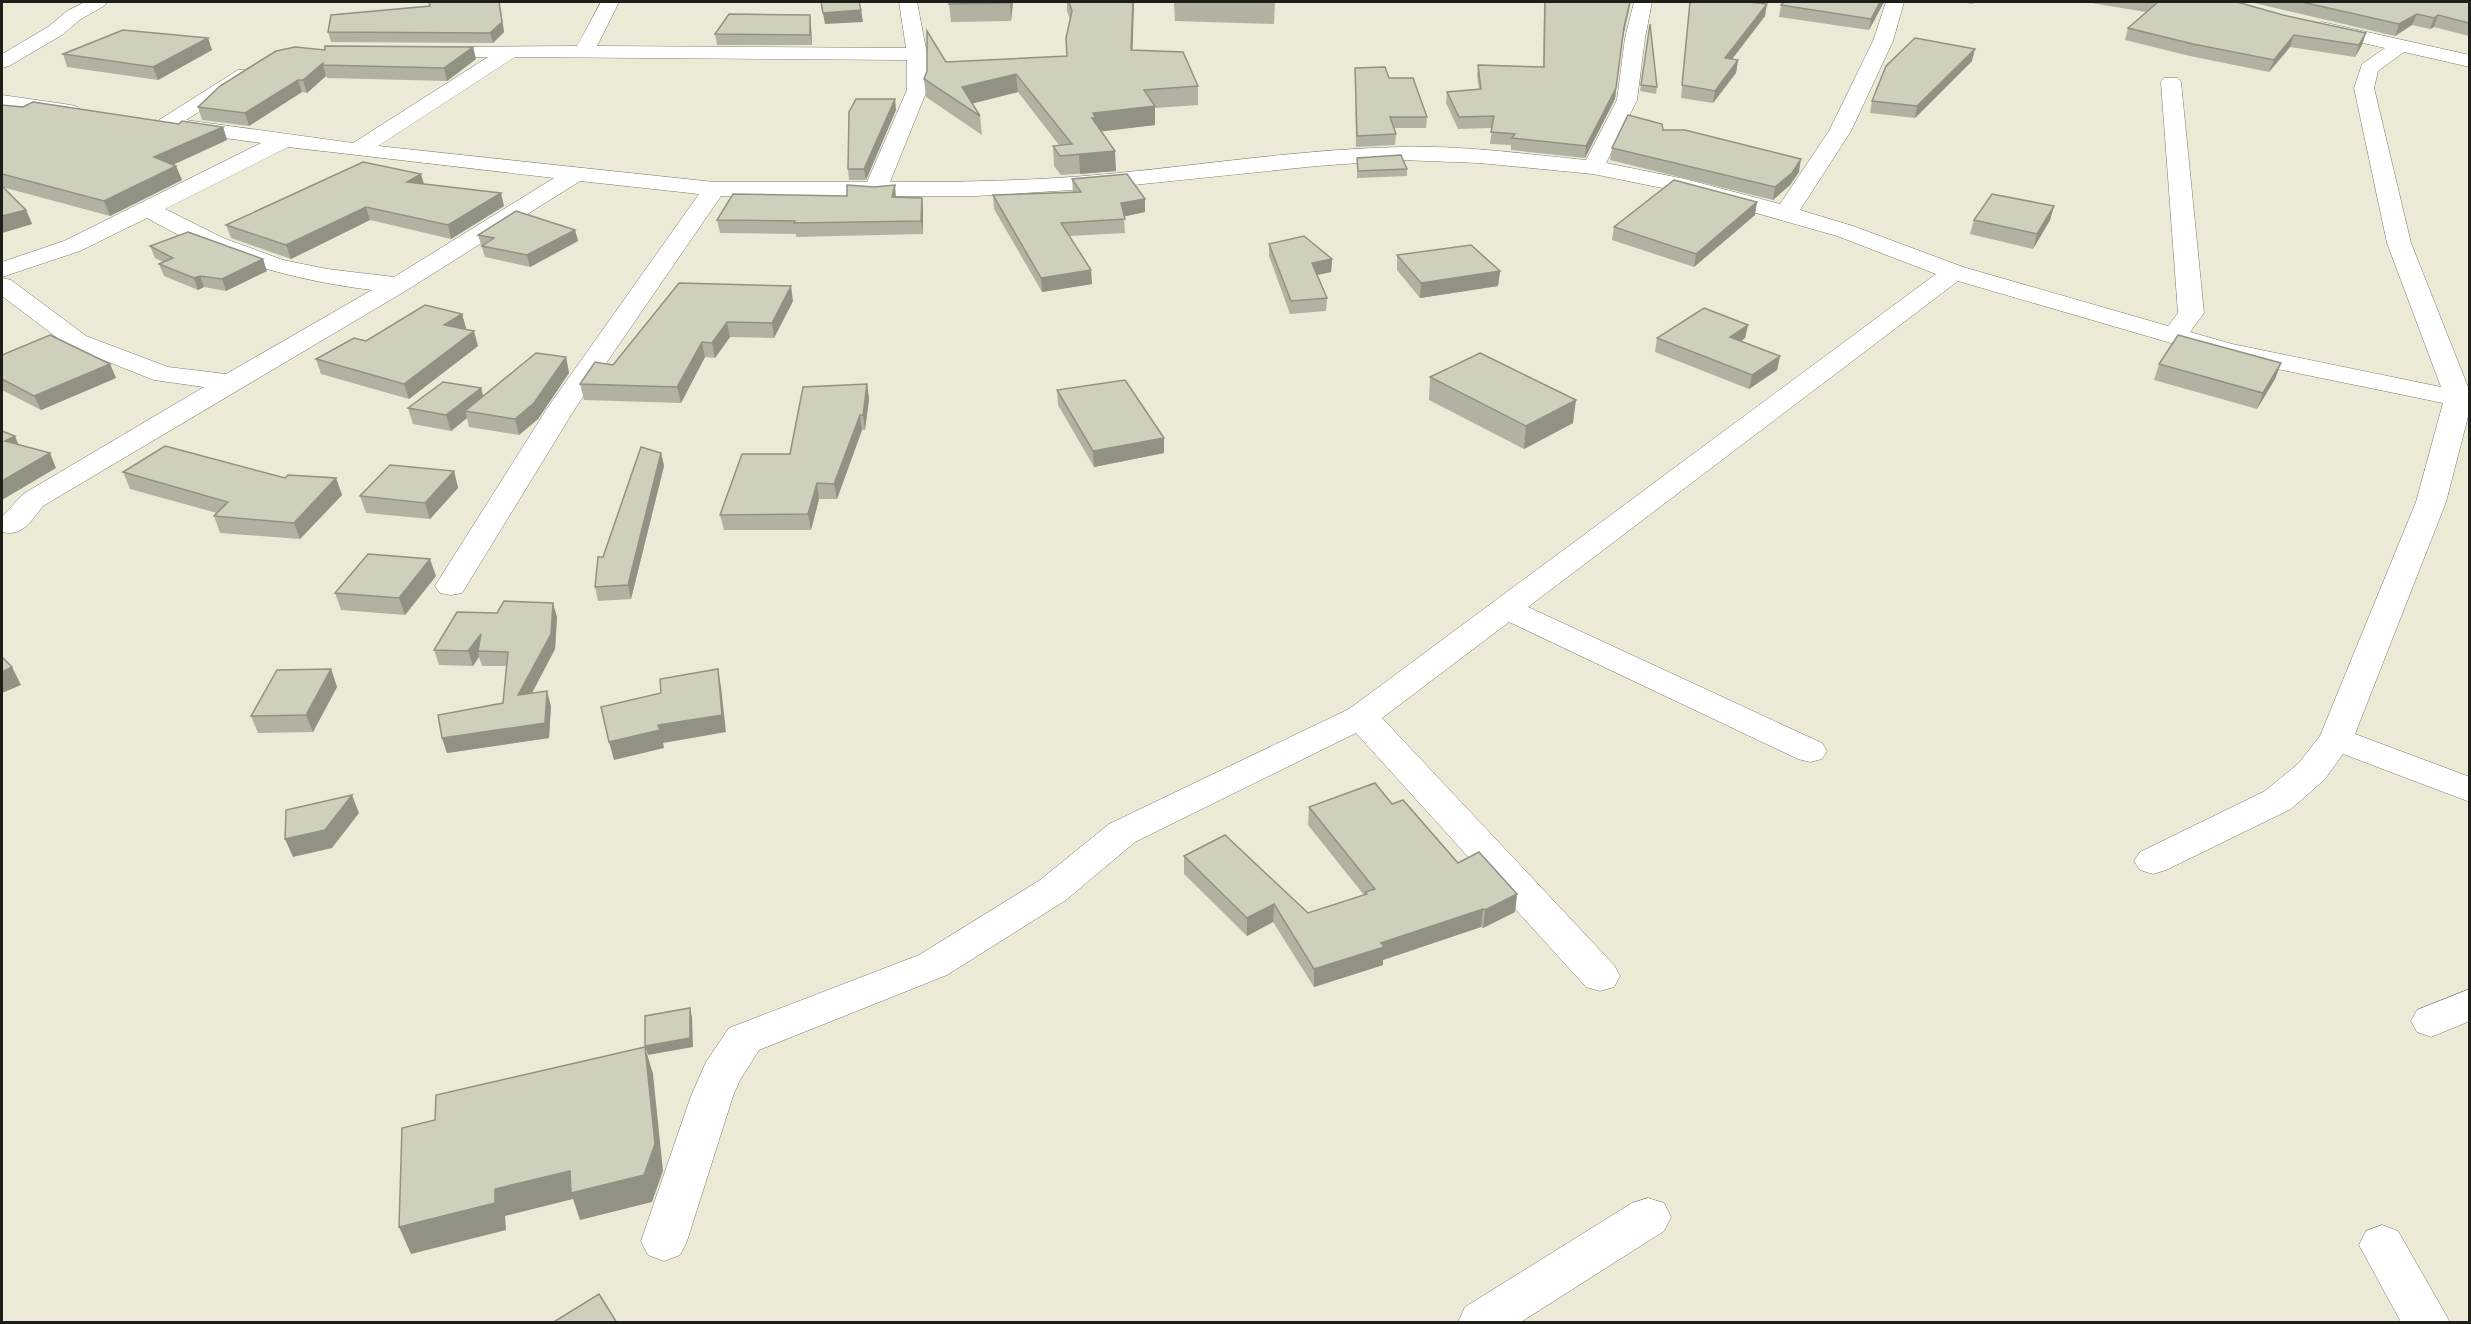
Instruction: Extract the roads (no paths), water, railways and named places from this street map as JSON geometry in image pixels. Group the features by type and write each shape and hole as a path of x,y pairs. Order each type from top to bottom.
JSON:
{"street":[{"path":"2,62 55,31 80,10 98,2"},
{"path":"584,52 611,2 630,2"},
{"path":"875,191 917,90 917,54 908,2"},
{"path":"1593,167 1627,100 1635,38 1643,2 1623,3"},
{"path":"1786,213 1840,131 1883,41 1895,2"},
{"path":"2302,24 2469,61"},
{"path":"2153,861 2278,800 2312,771 2336,739 2431,502 2464,399 2399,243 2364,88 2369,68 2400,46"},
{"path":"406,51 917,54"},
{"path":"357,150 510,52"},
{"path":"262,63 155,123 357,150 714,189 875,191 976,189 1104,181 1317,159 1401,153 1479,156 1593,167 1685,186 1786,213 1845,231 1954,272 2228,351 2464,399"},
{"path":"2171,82 2191,313 2174,336"},
{"path":"2,101 92,114"},
{"path":"2,270 72,246 284,141"},
{"path":"11,525 33,500 398,285 576,174"},
{"path":"451,586 562,407 714,189"},
{"path":"149,209 189,232 258,260 342,280 398,285"},
{"path":"664,1241 712,1096 721,1074 744,1039 933,965 1053,890 1122,833 1361,717 1954,272"},
{"path":"2,285 78,341 163,374 230,383"},
{"path":"1506,609 1810,751"},
{"path":"1361,717 1600,976"},
{"path":"2336,739 2469,790"},
{"path":"2432,1022 2469,1004"},
{"path":"1482,1323 1648,1217"},
{"path":"2382,1245 2426,1323"}]}
